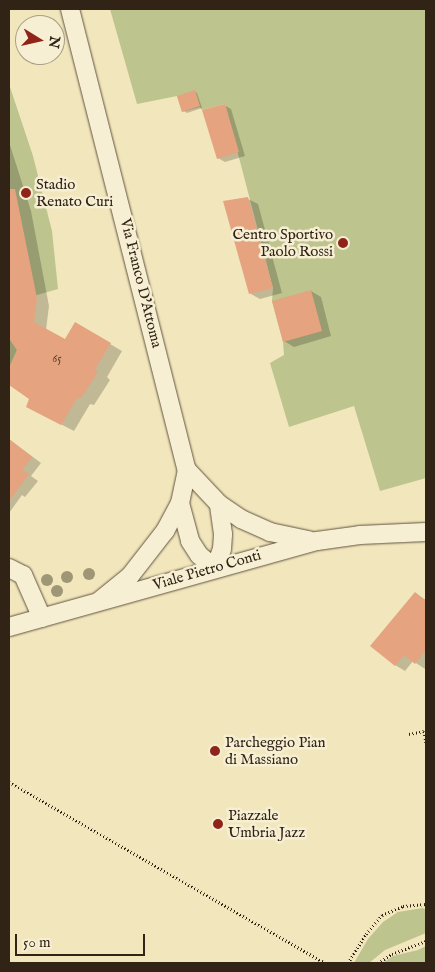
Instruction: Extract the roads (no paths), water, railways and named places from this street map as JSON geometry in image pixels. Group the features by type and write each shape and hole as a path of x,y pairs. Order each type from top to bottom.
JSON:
{"street":[{"name":"Via Franco D'Attoma","path":"70,9 187,470 180,503 165,531 130,576 100,601"},
{"name":"Via Franco D'Attoma","path":"187,470 219,504 241,519 270,532 297,539 316,541"},
{"name":"Via Franco D'Attoma","path":"180,503 190,540 199,555 215,568"},
{"path":"215,568 222,549 223,534 219,504"},
{"name":"Viale Pietro Conti","path":"9,627 316,541 421,534"},
{"path":"9,568 23,575 42,618"}],"place":[{"name":"Stadio Renato Curi","path":"26,193"},
{"name":"Centro Sportivo Paolo Rossi","path":"343,243"},
{"name":"Parcheggio Pian di Massiano","path":"215,751"},
{"name":"Piazzale Umbria Jazz","path":"218,824"}]}
